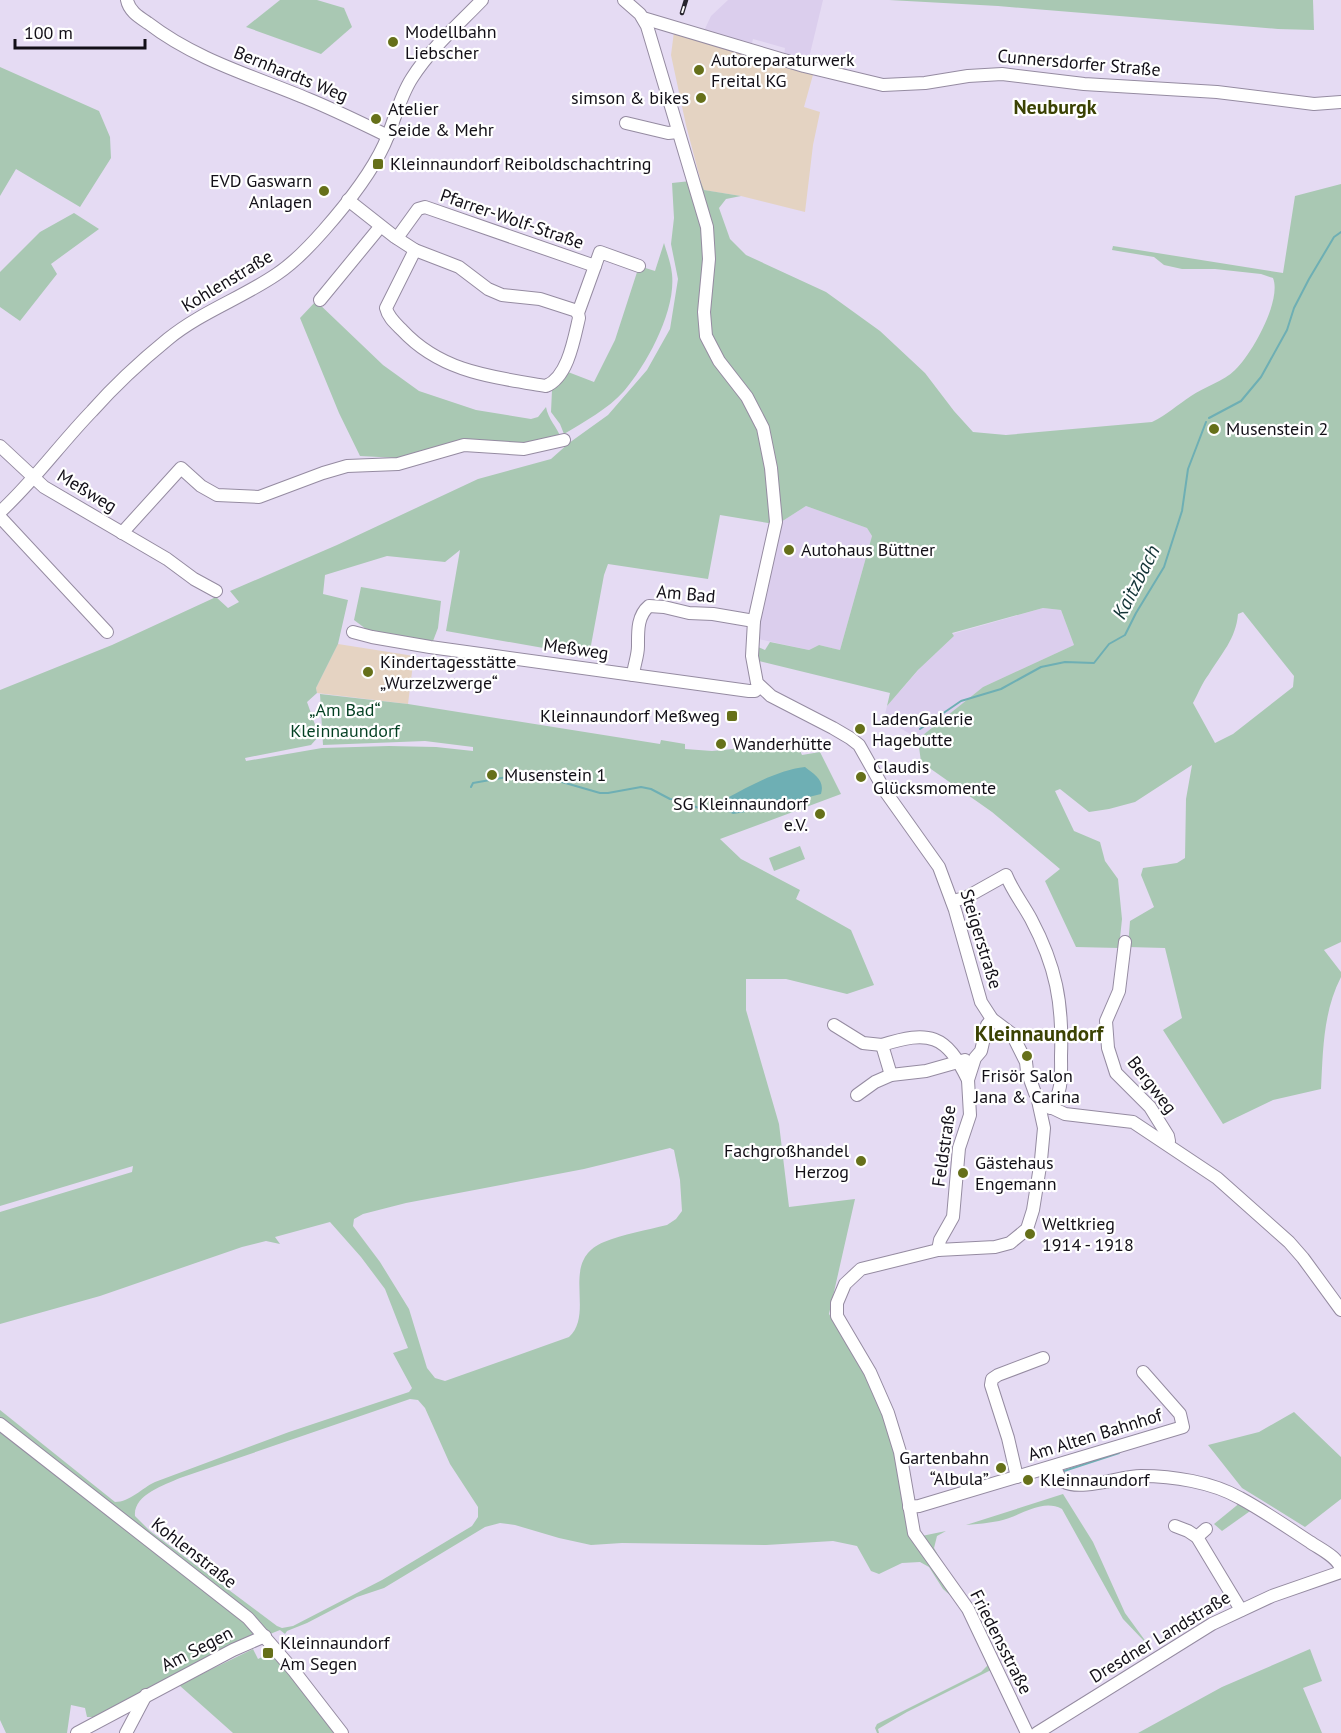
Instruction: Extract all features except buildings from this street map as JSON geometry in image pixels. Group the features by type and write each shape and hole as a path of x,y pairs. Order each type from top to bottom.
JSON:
{"street":[{"name":"Bernhardts Weg","path":"127,0 133,12 159,32 197,55 333,110 388,136"},
{"name":"Kohlenstraße","path":"0,512 34,478 91,411 135,368 170,338 212,309 257,291 297,258 325,229 348,200 380,152 404,92 413,76 436,47 482,0"},
{"path":"624,0 643,18 652,41 707,227 709,244 704,312 706,336 719,361 747,397 763,428 771,468 776,522 754,621 752,656 755,679 759,687"},
{"name":"Cunnersdorfer Straße","path":"643,18 725,44 883,85 925,83 968,76 1002,74 1084,84 1216,92 1314,104 1341,102"},
{"path":"626,123 668,133 678,132"},
{"path":"348,200 397,238 416,250 459,267 488,290 502,295 540,299 578,313"},
{"name":"Pfarrer-Wolf-Straße","path":"397,238 418,209 425,207 595,266"},
{"path":"320,300 380,227"},
{"name":"Pfarrer-Wolf-Straße","path":"416,250 387,302 388,315 410,339 429,355 448,364 484,375 546,386 551,384 571,353 579,318 578,313 600,252 639,266"},
{"name":"Meßweg","path":"122,533 181,468 201,486 217,495 259,497 347,466 398,464 464,446 524,449 564,440"},
{"name":"Meßweg","path":"0,446 53,493 216,591"},
{"path":"0,517 107,632"},
{"name":"Am Bad","path":"633,675 640,620 644,610 649,606 754,621"},
{"name":"Meßweg","path":"352,632 430,647 749,691 755,691 759,687"},
{"name":"Steigerstraße","path":"759,687 859,745 885,791 939,867 952,902 981,1002 992,1019 1012,1034 1026,1062 1036,1094 1042,1103 1065,1114 1129,1120 1217,1178 1289,1242 1304,1258 1341,1310"},
{"path":"952,902 965,898 1006,875 1012,890 1030,916 1042,941 1054,970 1062,1015 1060,1090 1050,1108"},
{"name":"Bergweg","path":"1125,942 1119,991 1106,1021 1108,1048 1116,1073 1150,1107 1168,1136 1167,1144"},
{"name":"Feldstraße","path":"938,1250 940,1240 952,1217 959,1148 970,1115 968,1080 975,1058 981,1051 987,1025 992,1019"},
{"path":"834,1025 863,1043 882,1045 907,1037 930,1038 944,1044 959,1061"},
{"path":"882,1045 891,1075"},
{"path":"857,1095 875,1082 891,1075 926,1071 975,1058"},
{"name":"Feldstraße","path":"959,1061 968,1080"},
{"name":"Friedensstraße","path":"1027,1733 968,1609 916,1539 900,1452 888,1413 870,1372 837,1316 837,1304 844,1284 861,1269 938,1250 995,1247 1010,1243 1027,1229 1033,1210 1044,1128 1036,1094"},
{"path":"1044,1128 1065,1114"},
{"name":"Am Alten Bahnhof","path":"1017,1477 1008,1438 991,1385 992,1379 1043,1358"},
{"name":"Am Alten Bahnhof","path":"909,1507 1055,1466 1183,1426 1179,1414 1143,1372"},
{"name":"Kohlenstraße","path":"0,1424 248,1618 342,1733"},
{"path":"1055,1466 1060,1478 1071,1484 1139,1476 1188,1481 1215,1488 1239,1497 1340,1568"},
{"path":"1175,1526 1201,1533 1241,1610"},
{"name":"Dresdner Landstraße","path":"1037,1733 1182,1642 1241,1610 1340,1568"},
{"name":"Am Segen","path":"77,1733 233,1650 265,1636"},
{"path":"126,1733 146,1695"}],"shaded area":[{"path":"728,0 823,0 808,62 784,56 785,48 753,39 751,47 703,33 711,16"},
{"path":"675,24 816,64 804,107 820,112 813,145 805,212 741,196 703,190 671,55"},
{"path":"806,506 867,528 872,536 840,650 819,645 809,650 758,639 760,616 781,522"},
{"path":"1043,608 1061,610 1074,645 983,687 918,739 884,718 887,706 921,667 954,636 952,634"},
{"name":"Kindertagesstätte „Wurzelzwerge“","path":"338,644 414,656 408,704 317,693 316,688"},
{"path":"805,767 820,781 821,794 752,811 733,814 725,810 727,798 775,775"}],"green space":[{"path":"280,0 317,0 344,8 352,27 321,54 246,27"},
{"path":"889,0 1313,0 1314,30 998,6"},
{"path":"0,67 99,111 110,137 111,158 80,207 16,169 0,196"},
{"name":"„Am Bad“ Kleinnaundorf","path":"700,180 704,190 741,196 726,199 719,208 730,239 746,255 826,292 880,331 925,373 973,432 1006,435 1152,422 1230,374 1242,362 1257,340 1273,299 1275,288 1273,278 1261,274 1215,269 1182,269 1164,265 1154,257 1112,250 1113,246 1283,273 1295,196 1341,184 1341,942 1324,950 1341,972 1341,977 1327,1018 1321,1089 1273,1100 1223,1124 1163,1030 1182,1018 1165,948 1128,947 1130,921 1154,907 1141,875 1143,868 1177,863 1185,858 1186,799 1192,765 1135,802 1109,809 1089,812 1060,789 1055,791 1074,831 1100,842 1105,861 1118,879 1122,919 1119,948 1076,947 1045,881 1060,869 992,812 921,762 918,739 983,687 1074,645 1061,610 1043,608 952,633 954,636 918,670 887,706 890,693 759,661 758,647 765,650 770,642 809,650 819,645 840,650 872,536 867,528 806,506 781,522 768,523 720,515 708,579 608,564 589,656 446,631 460,550 445,562 387,556 325,575 323,594 348,600 338,644 316,688 317,693 307,702 319,736 311,745 245,758 246,761 322,748 389,746 473,751 473,747 425,741 323,745 320,694 408,704 660,744 661,740 685,744 685,749 712,751 763,746 767,752 792,740 797,744 802,755 820,752 841,794 720,839 741,859 800,890 796,899 851,930 874,985 847,994 786,979 746,979 746,1010 779,1124 789,1207 855,1199 829,1314 860,1362 895,1445 912,1538 946,1531 937,1536 934,1548 1001,1665 907,1712 878,1729 879,1733 877,1733 875,1728 877,1724 981,1672 988,1665 960,1604 943,1589 929,1567 920,1562 902,1563 879,1574 871,1571 857,1546 833,1541 766,1545 622,1543 591,1545 500,1523 485,1527 384,1588 357,1597 285,1634 280,1630 265,1636 253,1633 249,1640 97,1717 87,1717 85,1708 71,1705 67,1733 6,1733 0,1720 0,1410 115,1502 131,1497 155,1482 289,1432 409,1392 412,1388 393,1353 408,1348 385,1289 330,1222 275,1237 280,1244 266,1241 242,1247 100,1296 0,1324 0,1212 132,1172 133,1166 0,1206 0,690 112,645 216,597 228,608 239,602 230,591 337,545 478,479 551,459 608,415 647,370 670,329 678,279 671,244 674,218 672,183","holes":["1243,612 1294,676 1293,687 1233,734 1215,743 1193,703 1231,639 1238,614","670,1148 674,1150 680,1180 682,1211 667,1225 611,1239 590,1251 583,1261 580,1274 579,1314 576,1327 569,1337 445,1381 435,1378 427,1368 409,1309 380,1262 353,1226 354,1219 363,1214 406,1203 584,1169","410,1399 418,1400 425,1408 450,1464 478,1507 478,1517 472,1526 382,1580 293,1626 282,1628 150,1531 135,1516 139,1502 144,1497 180,1478"]},
{"path":"74,213 99,229 51,264 57,274 20,321 0,307 0,272 40,232"},
{"path":"664,243 669,258 672,289 665,320 650,352 633,380 618,398 596,415 564,434 551,412 552,390 568,372 594,382 615,340 639,266 655,271"},
{"path":"316,301 383,365 419,391 476,410 531,419 538,417 546,407 561,438 528,446 485,444 398,458 360,456 339,413 300,318"},
{"path":"361,587 441,601 438,628 433,641 375,632 374,635 354,620"},
{"path":"800,846 805,859 774,871 769,858"},
{"path":"1294,1412 1341,1457 1341,1499 1305,1527 1242,1488 1208,1445 1259,1432"},
{"path":"1063,1494 1093,1542 1125,1613 1152,1650 1150,1651 1144,1641 1123,1619 1062,1509 1054,1506 1038,1507 999,1521 966,1525"},
{"path":"1241,1502 1253,1509 1222,1531 1214,1524"},
{"path":"253,1649 258,1659 268,1654 279,1659 337,1733 233,1733 179,1685"},
{"path":"1310,1649 1322,1681 1303,1688 1322,1733 1138,1733 1222,1687"}],"waterway":[{"name":"Kaitzbach","path":"1209,418 1241,401 1261,377 1287,330 1294,308 1309,279 1334,237 1341,232"},
{"name":"Kaitzbach","path":"920,729 961,701 1001,689 1041,667 1065,662 1094,663 1109,644 1125,635 1164,567 1182,511 1188,469 1206,422"},
{"name":"Kaitzbach","path":"471,787 473,783 519,775 548,778 600,793 641,787 708,811 725,810"},
{"path":"1064,1471 1119,1453"}],"railway":[{"path":"682,13 686,0"}],"place":[{"name":"Modellbahn Liebscher","path":"393,42"},
{"name":"Autoreparaturwerk Freital KG","path":"699,70"},
{"name":"simson & bikes","path":"701,98"},
{"name":"Atelier Seide & Mehr","path":"376,119"},
{"name":"Kleinnaundorf Reiboldschachtring","path":"378,164"},
{"name":"EVD Gaswarn Anlagen","path":"324,191"},
{"name":"Musenstein 2","path":"1214,429"},
{"name":"Autohaus Büttner","path":"789,550"},
{"name":"Kindertagesstätte „Wurzelzwerge“","path":"368,672"},
{"name":"Kleinnaundorf Meßweg","path":"732,716"},
{"name":"LadenGalerie Hagebutte","path":"860,729"},
{"name":"Wanderhütte","path":"721,744"},
{"name":"Musenstein 1","path":"492,775"},
{"name":"Claudis Glücksmomente","path":"861,777"},
{"name":"SG Kleinnaundorf e.V.","path":"820,814"},
{"name":"Frisör Salon Jana & Carina","path":"1027,1056"},
{"name":"Fachgroßhandel Herzog","path":"861,1161"},
{"name":"Gästehaus Engemann","path":"963,1173"},
{"name":"Weltkrieg 1914 - 1918","path":"1030,1234"},
{"name":"Gartenbahn “Albula”","path":"1001,1468"},
{"name":"Kleinnaundorf","path":"1028,1480"},
{"name":"Kleinnaundorf Am Segen","path":"268,1653"}],"district":[{"name":"Neuburgk","path":"1055,107"},
{"name":"Kleinnaundorf","path":"1039,1034"}]}
